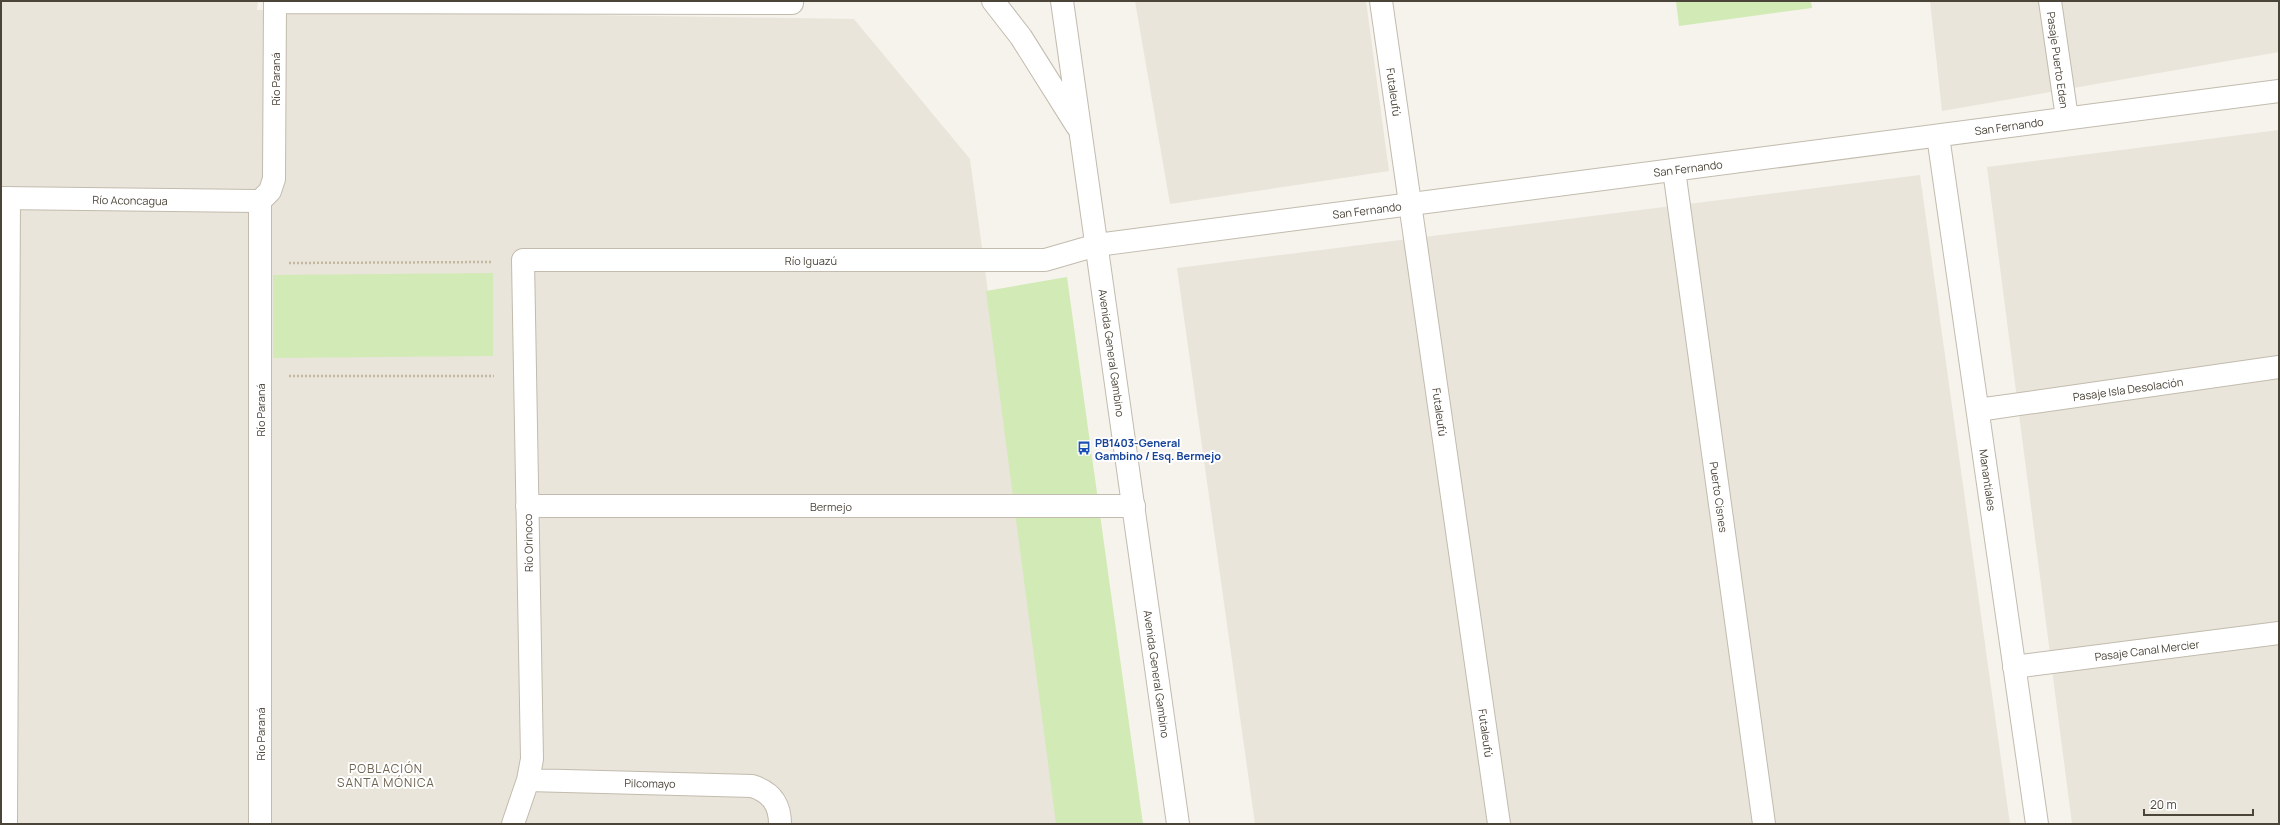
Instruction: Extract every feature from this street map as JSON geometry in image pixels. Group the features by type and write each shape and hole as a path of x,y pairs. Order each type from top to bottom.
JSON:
{"street":[{"path":"993,1 1025,43 1082,136"},
{"name":"Avenida General Gambino","path":"1062,1 1178,824"},
{"name":"Futaleufú","path":"1381,1 1499,824"},
{"name":"Pasaje Puerto Eden","path":"2050,1 2067,118"},
{"path":"275,2 792,3"},
{"name":"Río Paraná","path":"260,824 260,201 270,191 274,179 275,2"},
{"name":"San Fernando","path":"1097,245 2279,91"},
{"name":"Manantiales","path":"1938,136 2037,824"},
{"name":"Puerto Cisnes","path":"1674,170 1764,824"},
{"path":"5,198 4,692 6,824"},
{"name":"Río Aconcagua","path":"5,198 260,201"},
{"name":"Río Iguazú","path":"523,260 1046,260 1097,245"},
{"name":"Río Orinoco","path":"514,824 528,780 532,759 523,260"},
{"name":"Pasaje Isla Desolación","path":"1978,410 2279,368"},
{"name":"Bermejo","path":"527,506 1134,506"},
{"name":"Pasaje Canal Mercier","path":"2014,667 2279,633"},
{"name":"Pilcomayo","path":"528,780 743,785 761,789 769,795 779,811 780,824"}],"path":[{"path":"260,263 523,260"},
{"path":"260,376 525,376"}],"shaded area":[{"path":"1,1 258,1 257,10 854,19 970,159 1060,824 1,824"},
{"path":"1135,1 1366,1 1389,171 1170,204"},
{"path":"1930,1 2279,1 2279,52 1942,111"},
{"path":"2279,130 2279,824 2072,824 1987,167"},
{"path":"1920,175 2010,824 1255,824 1177,268"}],"green space":[{"path":"1676,1 1811,1 1812,8 1679,26"},
{"path":"493,273 493,356 273,358 273,275"},
{"path":"1067,277 1143,824 1056,824 986,291"}],"place":[{"name":"PB1403-General Gambino / Esq. Bermejo","path":"1084,448"}],"district":[{"name":"POBLACIÓN SANTA MÓNICA","path":"386,775"}]}
